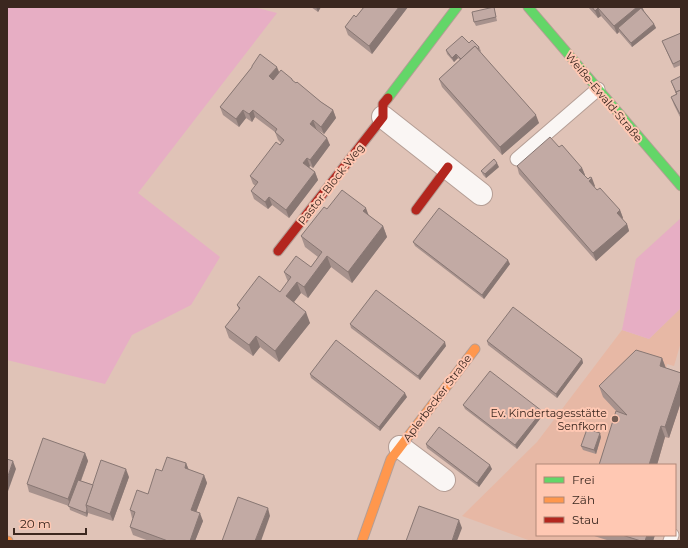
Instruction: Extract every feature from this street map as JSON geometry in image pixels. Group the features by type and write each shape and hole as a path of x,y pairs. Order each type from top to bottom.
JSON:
{"street":[{"name":"Pastor-Block-Weg","path":"278,251 383,117 383,104 457,7"},
{"name":"Weiße-Ewald-Straße","path":"528,7 681,186"},
{"path":"383,117 481,194"},
{"path":"416,210 448,167"},
{"name":"Aplerbecker Straße","path":"362,541 391,459 475,349"},
{"name":"Aplerbecker Straße","path":"400,447 444,480"}],"lane":[{"path":"517,159 598,89"}],"shaded area":[{"path":"7,7 254,7 277,13 138,193 220,257 191,305 132,335 105,384 7,360"},
{"path":"681,218 681,308 649,339 622,330 636,259"},
{"name":"Ev. Kindertagesstätte Senfkorn","path":"681,308 681,342 674,366 667,364 666,369 681,383 681,402 669,438 665,437 657,464 536,464 536,536 655,536 653,541 531,541 462,516 537,442 622,330 649,339"}],"building":[{"path":"364,7 399,7 369,46 345,27 354,15 356,17"},
{"path":"494,7 496,17 474,22 472,12"},
{"path":"592,7 637,7 614,26 598,8 595,11"},
{"path":"641,8 654,24 631,43 618,28"},
{"path":"681,33 681,60 673,64 662,41"},
{"path":"462,36 469,43 472,40 479,47 478,49 475,46 461,59 456,54 452,58 446,50"},
{"path":"475,46 536,115 500,147 439,79"},
{"path":"260,54 277,67 269,76 273,80 281,70 292,80 296,83 297,82 333,110 321,127 313,120 310,124 327,138 310,160 307,158 303,163 315,172 286,210 269,197 265,202 251,191 258,182 250,176 276,142 280,145 284,140 275,132 277,129 253,110 249,114 243,110 236,119 220,107 252,67"},
{"path":"681,76 681,90 676,92 671,81"},
{"path":"681,90 680,114 671,97 677,94 676,92"},
{"path":"550,137 559,147 562,145 582,168 579,170 588,179 590,177 592,178 589,181 597,190 600,188 620,210 617,213 627,224 593,253 517,166"},
{"path":"494,159 497,163 485,174 481,171"},
{"path":"342,190 366,208 363,211 383,226 348,272 327,256 304,287 297,282 286,296 306,312 275,351 256,336 249,345 225,327 240,308 237,305 259,276 280,292 291,277 284,272 296,256 311,267 322,252 301,236 324,207 327,209"},
{"path":"439,208 508,260 482,295 413,242"},
{"path":"376,290 445,342 418,376 350,324"},
{"path":"513,307 582,359 556,394 487,341"},
{"path":"336,340 405,393 379,427 310,374"},
{"path":"636,350 662,358 660,366 681,373 681,379 665,427 661,426 649,464 599,464 616,411 627,415 599,386"},
{"path":"490,371 542,411 515,445 463,405"},
{"path":"439,427 490,465 477,483 426,444"},
{"path":"587,429 600,433 594,450 581,446"},
{"path":"43,438 85,453 68,499 27,484"},
{"path":"167,457 186,463 185,468 204,475 191,510 200,513 190,541 168,541 130,527 135,512 130,510 137,490 148,494 156,469 162,471"},
{"path":"7,459 13,461 7,479"},
{"path":"101,460 126,469 110,514 86,505"},
{"path":"78,480 93,485 86,505 86,513 68,506"},
{"path":"238,497 268,508 255,541 222,541"},
{"path":"419,506 459,520 452,541 406,541"},
{"path":"625,536 647,536 645,541"}],"traffic: fast":[{"path":"388,98 457,7"},
{"path":"528,7 681,186"}],"traffic: slow":[{"path":"362,541 391,459 475,349"}],"traffic: jam":[{"path":"278,251 383,117 383,104 388,98"},
{"path":"416,210 448,167"}],"place":[{"name":"Ev. Kindertagesstätte Senfkorn","path":"615,419"}]}
